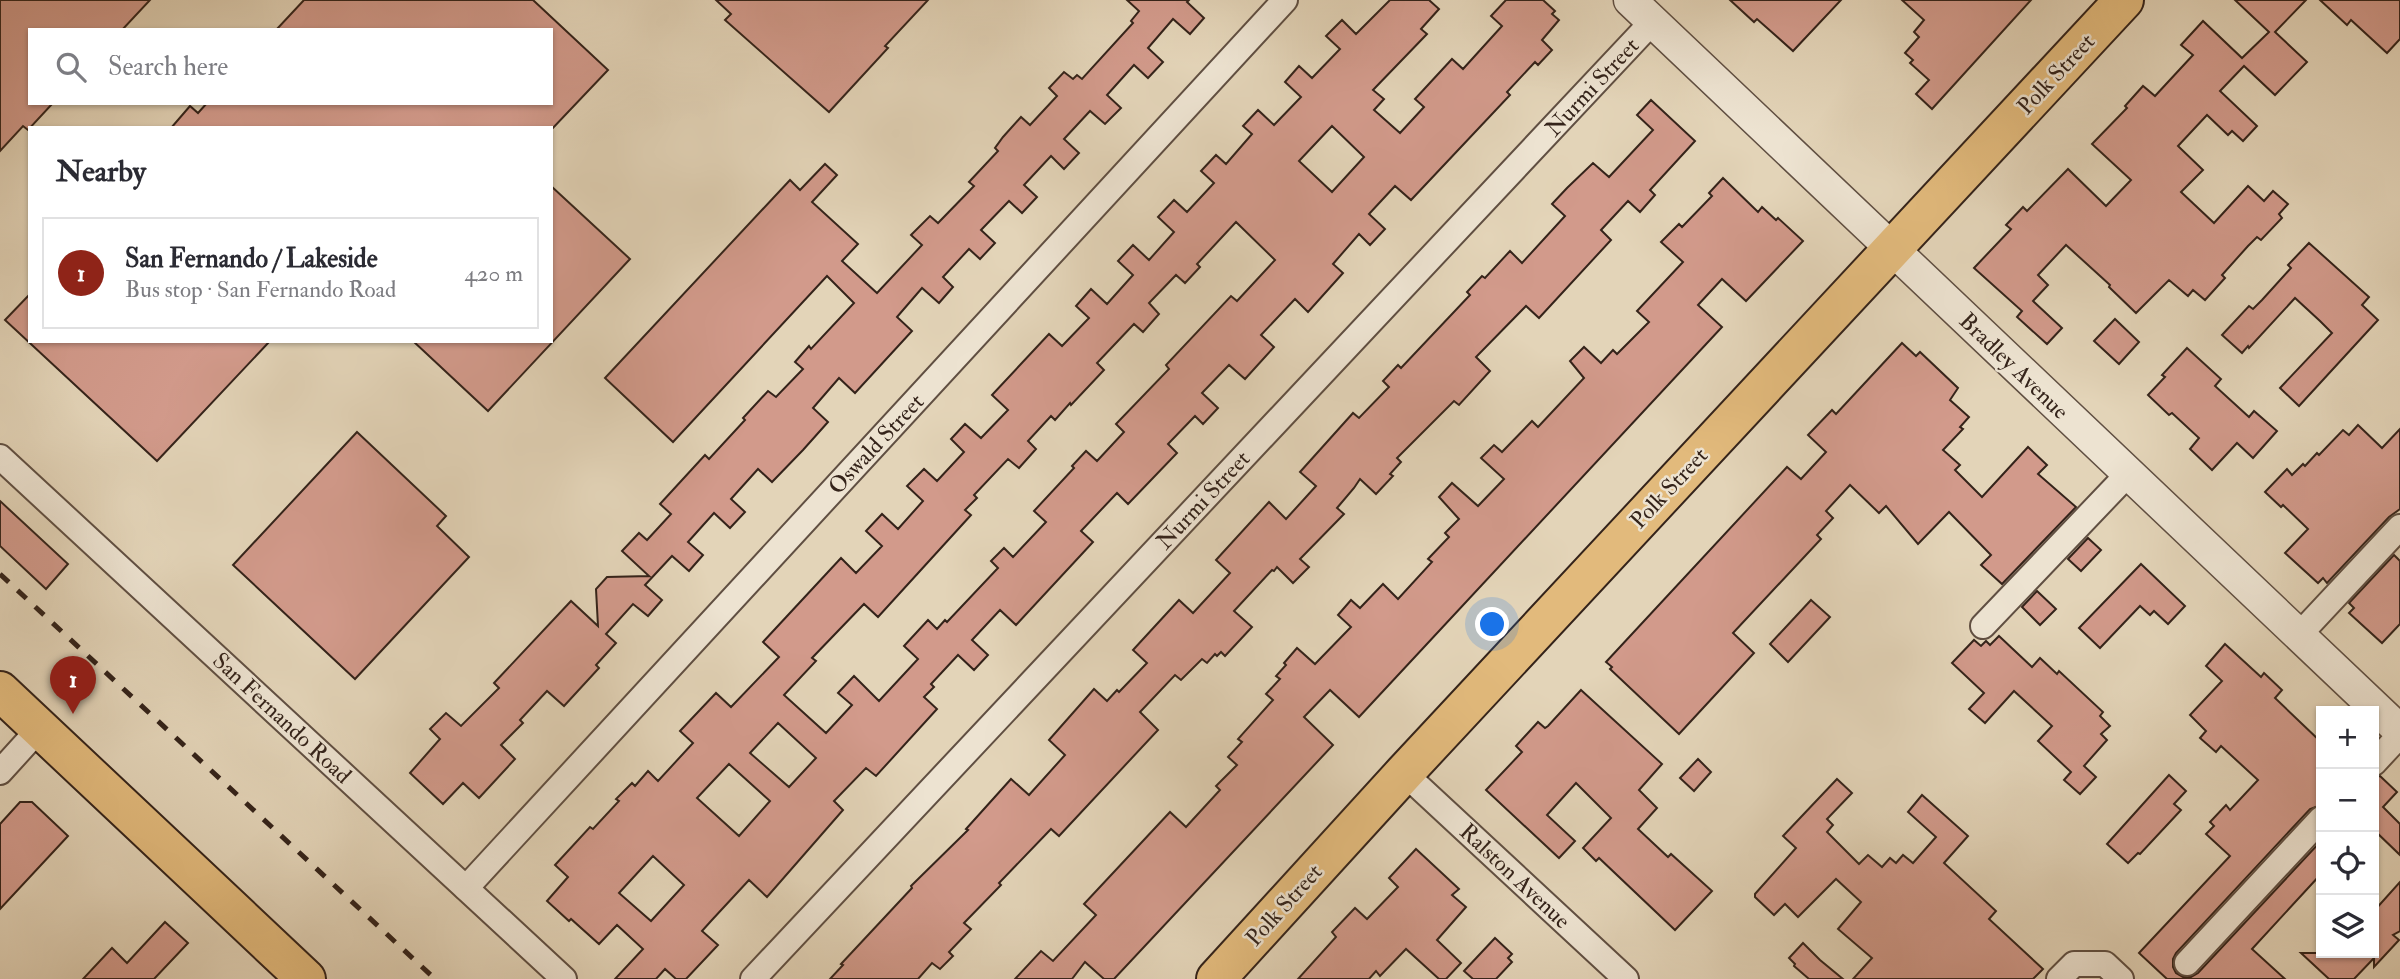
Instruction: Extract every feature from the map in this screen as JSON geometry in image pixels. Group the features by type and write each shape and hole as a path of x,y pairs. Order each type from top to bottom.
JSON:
{"main road":[{"name":"Polk Street","path":"1216,979 1404,773 2124,0"},
{"path":"0,691 306,979"}],"street":[{"name":"Oswald Street","path":"466,888 1285,0"},
{"name":"Bradley Avenue","path":"1630,0 2400,733"},
{"name":"Nurmi Street","path":"753,979 1653,21"},
{"name":"San Fernando Road","path":"0,457 564,979"},
{"path":"1983,626 2129,473"},
{"path":"2299,635 2400,527"},
{"path":"0,772 40,728"},
{"path":"2379,757 2400,733"},
{"name":"Ralston Avenue","path":"1404,773 1626,979"},
{"path":"2187,963 2316,824"},
{"path":"2059,979 2074,964 2105,964 2121,979"}],"building":[{"path":"0,0 150,0 124,28 28,28 28,105 51,105 32,126 28,126 28,130 23,126 0,151"},
{"path":"304,0 533,0 608,70 553,128 173,126 190,106 198,113 205,105 553,105 553,28 278,28"},
{"path":"716,0 928,0 829,112 725,20 731,14"},
{"path":"1127,0 1189,0 1187,2 1204,18 1190,34 1173,19 1148,48 1163,62 1148,78 1134,65 1107,95 1121,108 1105,124 1090,111 1064,139 1079,153 1064,169 1051,156 1024,185 1037,197 1022,213 1009,201 981,230 995,243 980,259 969,249 943,277 953,287 939,303 922,288 897,317 912,331 855,393 839,378 813,408 828,422 803,450 772,482 758,469 731,499 745,512 730,528 714,513 688,542 703,555 689,571 672,556 645,585 662,600 648,616 633,604 606,634 616,643 596,665 599,668 564,706 547,691 520,720 523,723 501,745 515,759 479,798 463,783 443,804 410,773 440,739 430,729 446,713 461,726 499,688 494,683 571,601 598,626 596,589 607,577 649,576 622,551 639,533 647,540 671,514 660,504 705,455 709,459 768,391 776,397 803,369 795,362 809,346 811,349 854,303 827,276 673,442 605,378 790,180 800,190 825,164 837,175 812,202 858,244 842,261 877,293 922,245 911,235 930,216 938,223 974,186 969,182 998,151 995,148 1021,117 1030,125 1057,96 1049,88 1064,72 1073,79 1077,75 1082,79 1133,23 1131,21 1139,11"},
{"path":"1390,0 1429,0 1439,9 1421,29 1427,34 1373,90 1384,99 1374,110 1400,133 1424,107 1415,99 1452,59 1463,69 1502,26 1491,16 1506,0 1543,0 1555,11 1552,14 1559,20 1542,40 1552,50 1538,65 1535,62 1507,92 1510,95 1411,200 1395,186 1369,214 1385,229 1370,245 1359,234 1333,264 1343,273 1308,312 1295,299 1261,335 1274,347 1245,379 1229,365 1202,393 1218,408 1203,424 1195,416 1168,444 1177,453 1128,504 1117,493 1081,531 1093,542 1016,625 1000,610 972,640 988,655 974,670 958,655 931,684 934,687 924,697 937,709 876,776 866,768 834,801 843,810 767,897 749,880 702,931 718,945 686,979 676,979 665,969 656,979 615,979 643,949 617,925 599,944 547,901 568,877 555,865 590,827 593,829 632,783 635,786 648,771 658,781 693,743 680,731 716,693 731,707 779,657 763,642 841,558 856,573 882,546 866,531 882,514 898,529 923,501 907,486 924,469 937,481 964,452 951,439 965,424 981,438 1008,410 992,395 1049,334 1062,346 1089,318 1076,306 1091,289 1107,304 1133,275 1118,261 1133,245 1149,260 1174,232 1158,217 1174,200 1187,212 1214,183 1201,171 1216,155 1226,164 1252,134 1243,126 1258,110 1274,125 1301,97 1285,82 1299,66 1312,78 1340,49 1326,36 1342,20 1356,34","holes":["1332,126 1364,157 1332,192 1299,161","1236,222 1275,260 1237,301 1231,296 1166,365 1169,369 1116,424 1124,432 1097,461 1086,451 1072,466 1074,468 1034,511 1046,522 1013,557 1004,548 991,561 998,568 947,622 945,620 937,629 928,620 904,646 918,659 879,701 854,676 838,693 852,705 826,733 784,695 816,661 812,658 864,604 878,617 971,515 965,510 977,498 974,495 1008,459 1019,468 1036,449 1028,441 1051,416 1055,420 1104,370 1097,363 1134,324 1143,332 1159,314 1149,303 1176,275 1185,283 1200,267 1197,264","778,723 816,758 789,787 750,753","729,764 770,801 739,836 697,798","653,856 684,885 651,921 619,893"]},
{"path":"1730,0 1841,0 1793,51 1757,19 1754,22"},
{"path":"1902,0 2031,0 1932,109 1916,94 1929,80 1910,63 1913,60 1905,53 1919,37 1914,32 1924,20"},
{"path":"2235,0 2306,0 2275,32 2307,62 2275,95 2244,66 2220,91 2257,126 2243,141 2232,131 2228,135 2207,115 2178,146 2203,170 2181,192 2214,223 2248,186 2264,201 2273,191 2288,204 2279,214 2282,218 2261,240 2257,237 2248,246 2222,275 2225,278 2205,300 2193,290 2188,296 2169,280 2136,313 2066,245 2038,275 2048,285 2033,301 2062,328 2047,344 2017,317 2022,311 1974,268 2011,229 2006,225 2023,207 2027,211 2068,169 2106,206 2131,180 2092,144 2127,108 2125,106 2143,86 2155,96 2193,55 2181,45 2203,21 2242,58 2269,32"},
{"path":"2320,0 2400,0 2400,39 2387,53 2351,20 2347,25"},
{"path":"1651,100 1695,141 1650,190 1655,195 1640,212 1628,201 1601,230 1611,240 1539,318 1526,306 1476,357 1490,371 1459,405 1454,401 1397,458 1401,462 1390,474 1393,476 1376,494 1360,479 1337,508 1344,514 1300,559 1309,567 1293,583 1277,567 1272,570 1234,611 1252,627 1225,656 1221,652 1217,656 1215,654 1207,663 1202,659 1181,680 1175,675 1140,712 1158,730 1059,836 1051,829 999,883 1001,885 964,923 971,929 949,952 953,956 940,969 932,963 918,979 830,979 911,886 968,830 966,829 1011,779 1029,795 1065,755 1049,740 1094,689 1107,701 1147,663 1133,650 1179,600 1193,613 1230,573 1216,560 1269,502 1286,519 1316,486 1300,472 1353,413 1359,418 1389,387 1383,381 1398,365 1401,368 1470,295 1467,292 1482,276 1485,278 1510,251 1522,263 1565,216 1552,204 1567,188 1593,163 1609,177 1653,130 1637,115"},
{"path":"1723,178 1758,212 1762,207 1803,241 1746,301 1722,279 1698,305 1722,327 1359,717 1330,690 1304,717 1333,745 1114,979 1104,979 1085,962 1072,979 1015,979 1041,951 1053,961 1096,915 1084,904 1170,812 1186,827 1220,790 1216,786 1237,765 1228,757 1242,742 1238,739 1273,700 1266,694 1280,679 1276,676 1297,648 1315,664 1351,627 1338,615 1351,600 1360,608 1383,584 1398,599 1432,562 1428,559 1449,537 1445,533 1459,519 1439,497 1452,483 1478,506 1504,479 1481,458 1494,445 1502,452 1532,421 1538,427 1584,378 1570,361 1584,347 1601,363 1613,350 1617,354 1649,322 1637,311 1683,262 1661,242 1679,224 1682,227 1712,196 1709,193"},
{"path":"553,188 630,259 553,341"},
{"path":"2309,243 2369,297 2362,305 2378,320 2299,406 2280,388 2332,333 2320,321 2295,298 2242,353 2222,335 2249,306 2253,309 2262,300 2291,268 2288,265"},
{"path":"28,296 28,341 5,320"},
{"path":"2115,319 2139,342 2119,364 2094,341"},
{"path":"30,343 268,343 157,461"},
{"path":"415,343 552,343 488,411"},
{"path":"1902,343 1916,356 1920,352 1958,388 1950,400 1969,417 1960,427 1963,429 1943,450 1960,465 1955,470 1982,497 2028,447 2047,465 2038,474 2076,507 2002,584 1981,565 1991,555 1949,512 1918,544 1886,506 1879,513 1850,485 1826,511 1833,518 1817,535 1821,539 1733,633 1754,653 1679,734 1610,669 1612,667 1606,662 1787,467 1801,479 1826,452 1808,435 1832,410 1836,414"},
{"path":"2187,348 2221,379 2215,386 2249,417 2254,411 2277,431 2253,458 2237,443 2212,470 2190,449 2199,438 2148,395"},
{"path":"2358,425 2382,448 2400,429 2400,509 2389,517 2327,583 2323,578 2318,583 2285,553 2308,529 2265,492 2287,469 2292,475 2317,453 2319,455 2343,430 2349,435"},
{"path":"357,432 446,516 437,526 469,557 355,679 233,565"},
{"path":"0,501 68,564 46,589 0,546"},
{"path":"2088,538 2101,550 2081,571 2068,559"},
{"path":"2394,555 2400,561 2400,624 2382,643 2349,613 2354,608 2349,603"},
{"path":"2141,564 2185,606 2168,624 2154,611 2150,615 2140,606 2100,648 2079,628"},
{"path":"2037,591 2056,609 2040,625 2022,607"},
{"path":"1811,600 1830,617 1788,662 1770,644"},
{"path":"1999,636 2032,667 2040,658 2057,674 2059,671 2103,712 2100,716 2110,726 2101,734 2107,740 2084,766 2096,777 2080,794 2064,780 2071,772 2038,741 2052,726 2014,691 1985,723 1969,709 1984,693 1952,663 1974,640 1981,646 1986,641 1990,645"},
{"path":"2225,644 2261,677 2264,673 2282,690 2275,698 2316,737 2316,807 2310,809 2176,953 2173,967 2176,973 2183,977 2198,973 2316,846 2316,879 2252,949 2285,979 2167,979 2139,953 2230,856 2206,834 2214,826 2210,822 2226,805 2230,810 2258,780 2221,746 2216,752 2200,738 2206,731 2190,715 2222,681 2206,666"},
{"path":"1581,690 1662,764 1639,790 1657,808 1638,829 1668,857 1671,854 1712,891 1675,930 1599,858 1596,861 1583,848 1611,818 1576,783 1547,815 1575,841 1559,858 1486,790 1522,752 1516,746 1538,722 1545,728 1548,726"},
{"path":"1698,759 1711,772 1694,791 1680,778"},
{"path":"2169,775 2186,791 2174,804 2181,810 2140,854 2128,863 2107,844"},
{"path":"2379,776 2397,792 2383,807 2400,824 2400,855 2379,835"},
{"path":"1837,779 1852,793 1827,819 1833,825 1827,832 1859,864 1868,855 1882,867 1890,858 1896,863 1903,855 1913,863 1936,837 1908,812 1922,795 1968,836 1944,863 1996,911 1989,919 2043,969 2033,979 1853,979 1872,958 1838,929 1861,902 1836,879 1798,917 1785,904 1774,915 1755,894 1796,848 1783,836"},
{"path":"20,802 32,802 68,836 0,909 0,824"},
{"path":"1416,849 1459,889 1452,895 1466,907 1437,940 1461,963 1446,979 1439,979 1406,949 1380,976 1376,971 1369,979 1298,979 1336,937 1332,932 1355,908 1367,919 1398,887 1389,878"},
{"path":"2400,882 2400,931 2393,935 2399,940 2374,967 2374,958 2379,958 2379,905"},
{"path":"165,922 188,943 154,979 83,979 112,948 127,963"},
{"path":"1495,938 1512,954 1508,958 1512,962 1496,979 1473,979 1464,971"},
{"path":"1803,943 1843,979 1809,979 1794,966 1789,958"},
{"path":"2301,953 2316,953 2316,958 2374,958 2354,979 2329,979"}],"railway":[{"path":"0,574 435,979"}],"place":[{"name":"San Fernando / Lakeside","path":"73,714"}]}
